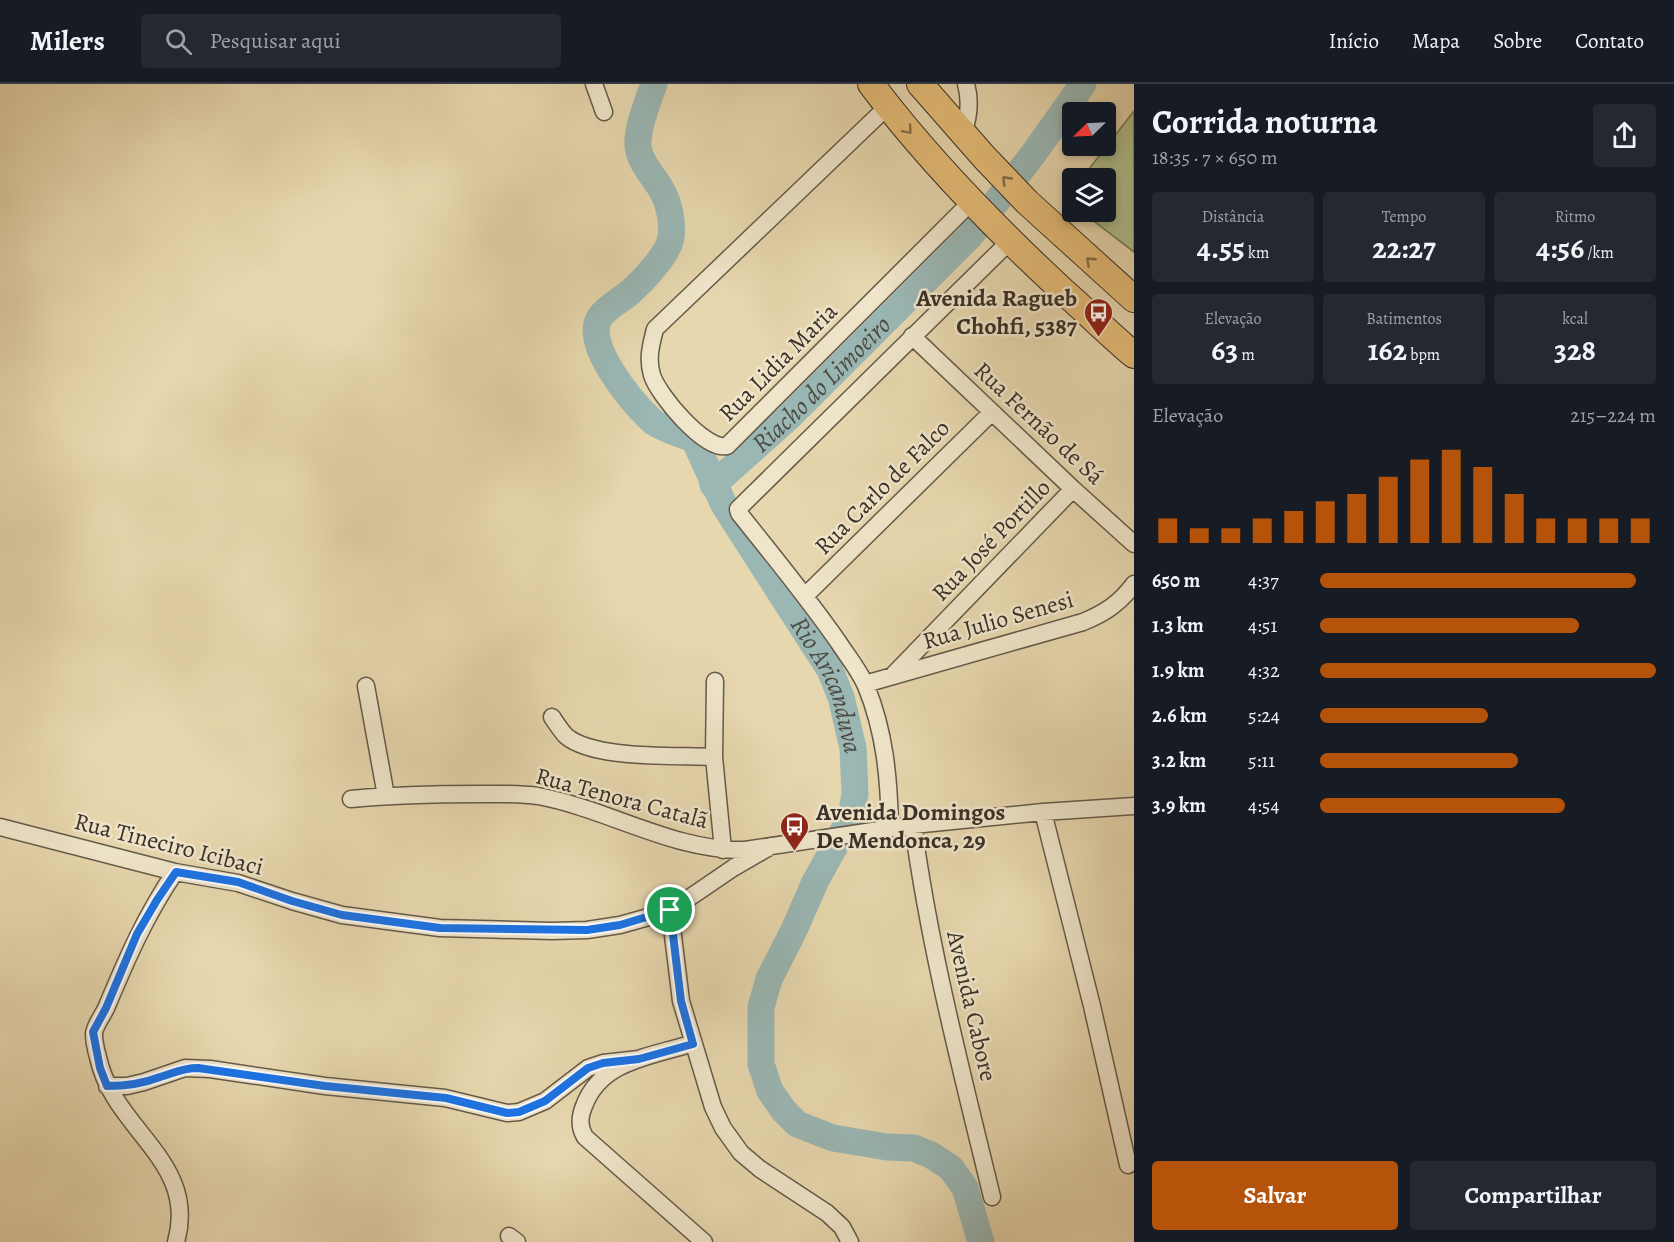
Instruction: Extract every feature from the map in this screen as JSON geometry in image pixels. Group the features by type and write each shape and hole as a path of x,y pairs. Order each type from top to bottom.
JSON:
{"main road":[{"path":"872,84 888,106 974,205 1005,237 1134,355"},
{"path":"920,84 984,157 1028,202 1134,299"}],"street":[{"path":"594,84 604,112"},
{"path":"963,134 970,101 966,84"},
{"name":"Rua Lidia Maria","path":"888,106 655,329 649,359 651,372 655,384 668,402 702,437 722,448 727,446 974,205"},
{"path":"890,828 886,752 865,684 806,596 739,513 738,507 912,336 1005,237"},
{"name":"Rua Fernão de Sá","path":"912,336 1134,544"},
{"name":"Rua Carlo de Falco","path":"806,596 992,412"},
{"name":"Rua José Portillo","path":"893,675 1073,489"},
{"name":"Rua Julio Senesi","path":"865,684 1083,622 1101,615 1116,605 1134,584"},
{"path":"715,681 714,757 723,850"},
{"path":"366,686 386,796"},
{"path":"552,717 566,735 581,744 600,750 714,757"},
{"name":"Rua Tenora Catalã","path":"351,799 386,796 508,794 537,796 574,805 681,841 723,850 745,850 913,825 1043,812 1134,806"},
{"path":"1043,812 1092,1006 1128,1165"},
{"name":"Avenida Cabore","path":"913,825 928,922 941,986 992,1197"},
{"name":"Rua Tineciro Icibaci","path":"0,827 176,872 238,882 342,915 440,928 587,930 620,925 670,910 771,846"},
{"path":"176,872 137,934 106,1008 93,1032 100,1068 107,1086 124,1113 173,1178 180,1200 181,1227 177,1242"},
{"path":"670,910 681,1001 712,1107 723,1128 741,1153 760,1169 827,1213 842,1227 850,1242"},
{"path":"693,1044 639,1059 599,1079 583,1109 580,1130 699,1241"},
{"path":"107,1086 127,1086 162,1077 176,1070 198,1068 335,1087 446,1098 507,1113 519,1112 545,1101 588,1068 603,1063 639,1059"}],"green space":[{"path":"1134,111 1134,252 1095,222 1116,222 1116,168 1090,168 1099,156 1116,156 1116,134"}],"waterway":[{"name":"Rio Aricanduva","path":"654,84 641,122 638,145 644,163 666,200 671,219 671,237 665,252 647,276 600,317 596,328 598,342 622,387 652,421 666,429 694,439 724,505 830,670 841,697 853,748 855,794 851,817 815,882 769,979 761,1007 761,1064 770,1091 784,1111 797,1124 833,1138 887,1147 914,1148 931,1155 951,1168 965,1188 981,1242"},
{"name":"Riacho do Limoeiro","path":"713,485 789,417 970,236 1034,153 1083,84"}],"place":[{"name":"Avenida Ragueb Chohfi, 5387","path":"1098,338"},
{"name":"Avenida Domingos De Mendonca, 29","path":"795,852"}],"route":[{"path":"176,872 238,882 342,915 440,928 587,930 620,925 670,910 681,1001 693,1044 639,1059 603,1063 588,1068 545,1101 519,1112 507,1113 446,1098 325,1086 198,1068 176,1070 162,1077 127,1086 107,1086 100,1068 93,1032 106,1008 137,934 176,872"}]}
